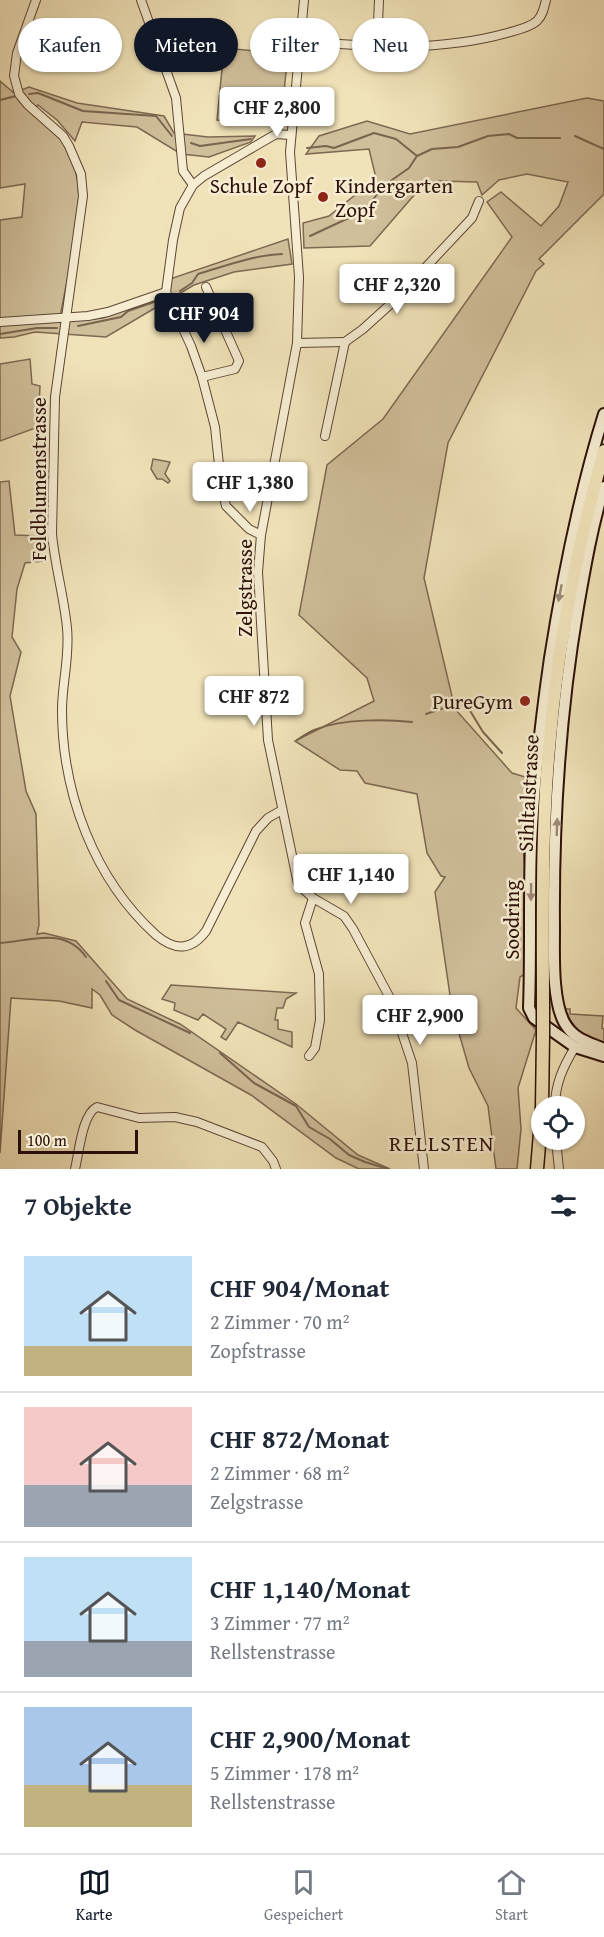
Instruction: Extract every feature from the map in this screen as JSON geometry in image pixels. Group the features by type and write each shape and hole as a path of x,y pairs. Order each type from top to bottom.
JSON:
{"main road":[{"name":"Sihltalstrasse","path":"542,1096 542,881 549,738 573,579 582,534 604,451"},
{"name":"Sihltalstrasse","path":"537,1169 539,1150"}],"street":[{"name":"Feldblumenstrasse","path":"36,0 18,52 14,76 19,94 66,141 76,158 83,184 76,256 55,397 52,534 67,629 62,709 64,748 76,809 92,850 126,901 164,942 183,947 198,941 206,931 256,831 268,818 282,810"},
{"path":"141,0 176,98 183,171 193,185"},
{"name":"Zelgstrasse","path":"302,18 304,0"},
{"path":"378,18 379,0"},
{"path":"429,47 485,39 528,26 536,22 542,14 546,0"},
{"name":"Zelgstrasse","path":"297,72 290,135 299,277 297,343 261,535 259,599 268,740 295,876 300,887 313,898"},
{"path":"261,535 249,529 226,506 221,484 216,427 202,377 166,292 172,240 180,208 193,185 204,176 276,134 290,135"},
{"path":"297,343 345,342 363,328 402,293 472,218 479,201"},
{"path":"202,377 235,369 239,361 206,287"},
{"path":"0,322 65,318 108,312 166,292"},
{"path":"325,436 345,342"},
{"name":"Soodring","path":"538,1022 529,1008 531,844 537,767 559,594 591,457 604,414"},
{"name":"Soodring","path":"559,1011 554,943 554,895 561,745 568,669 588,554 604,487"},
{"path":"309,1056 315,1048 320,1020 318,974 305,923 313,898 344,916 391,1000 411,1062 423,1169"},
{"path":"538,1022 549,1020 559,1011 577,1043 604,1049"},
{"path":"538,1022 604,1056"},
{"path":"555,1096 560,1075 577,1043"},
{"path":"75,1169 86,1120 92,1109 97,1107 139,1118 175,1117 197,1122 262,1147 276,1169"},
{"path":"557,1150 559,1169"}],"shaded area":[{"path":"238,49 250,50 250,72 286,72 282,110 252,107 251,123 217,120 222,72 238,72"},
{"path":"0,81 14,93 29,87 77,103 164,116 174,133 208,137 255,136 251,142 209,157 181,154 137,127 82,122 75,141 57,120 38,105 31,112 52,129 64,143 75,168 78,183 79,198 70,266 59,322 103,318 166,293 167,280 288,239 292,264 234,272 194,285 106,337 35,332 0,338 0,220 22,217 25,184 0,188"},
{"path":"587,98 604,101 604,194 539,259 544,264 536,271 448,443 424,578 455,709 512,773 532,779 523,846 526,884 525,974 520,977 516,1008 536,1030 518,1088 521,1129 517,1169 496,1169 488,1106 469,1068 452,1009 435,892 445,877 441,876 427,853 417,794 365,783 357,771 340,770 295,741 374,701 367,678 299,615 327,465 383,419 512,237 487,202 501,192 541,226 559,206 568,182 527,174 499,180 482,195 477,182 438,181 422,186 370,246 304,248 303,223 329,216 376,178 369,149 306,154 319,136 367,121 410,134"},
{"path":"30,359 32,384 40,386 38,427 0,441 0,364"},
{"path":"153,459 170,462 165,474 170,481 168,483 157,479 151,469"},
{"path":"9,481 15,535 40,536 42,561 25,563 17,589 12,637 21,652 10,696 26,791 36,814 39,925 37,934 44,933 76,941 127,999 180,1024 296,1104 358,1155 390,1169 359,1169 336,1158 251,1095 112,1015 100,995 92,989 92,1008 59,1001 11,998 0,1153 0,482"},
{"path":"545,720 538,852 537,1004 534,1004 535,825"},
{"path":"171,985 296,993 286,999 283,1008 277,1008 275,1020 278,1020 278,1029 292,1032 292,1047 238,1022 226,1040 221,1037 226,1029 203,1014 198,1020 174,1010 175,1003 162,999"},
{"path":"565,1009 570,1009 570,1014 603,1016 604,1043 580,1031"}],"waterway":[{"path":"29,94 38,93 83,111 156,116 172,136"},
{"path":"0,100 16,96"},
{"path":"307,148 326,146 334,148 374,133 396,139 417,156 432,149 458,147 488,136 509,134 517,138 560,138"},
{"path":"575,136 604,149"},
{"path":"191,143 200,146 251,139"},
{"path":"310,236 366,210 382,187 409,168 417,156"},
{"path":"180,291 192,283 198,274 250,259 282,254"},
{"path":"78,326 121,317 128,311 157,301"},
{"path":"0,334 37,328 57,328"},
{"path":"426,714 459,703 469,709 483,732 502,753"},
{"path":"297,740 314,730 339,723 377,720 412,722"},
{"path":"0,943 35,938 57,938 68,941 86,957"},
{"path":"106,981 119,1000 190,1033"},
{"path":"220,1053 254,1083 296,1106 309,1127 330,1139 349,1155 388,1169"}],"place":[{"name":"Schule Zopf","path":"261,163"},
{"name":"Kindergarten Zopf","path":"323,197"},
{"name":"PureGym","path":"525,701"}],"district":[{"name":"RELLSTEN","path":"442,1143"}]}
